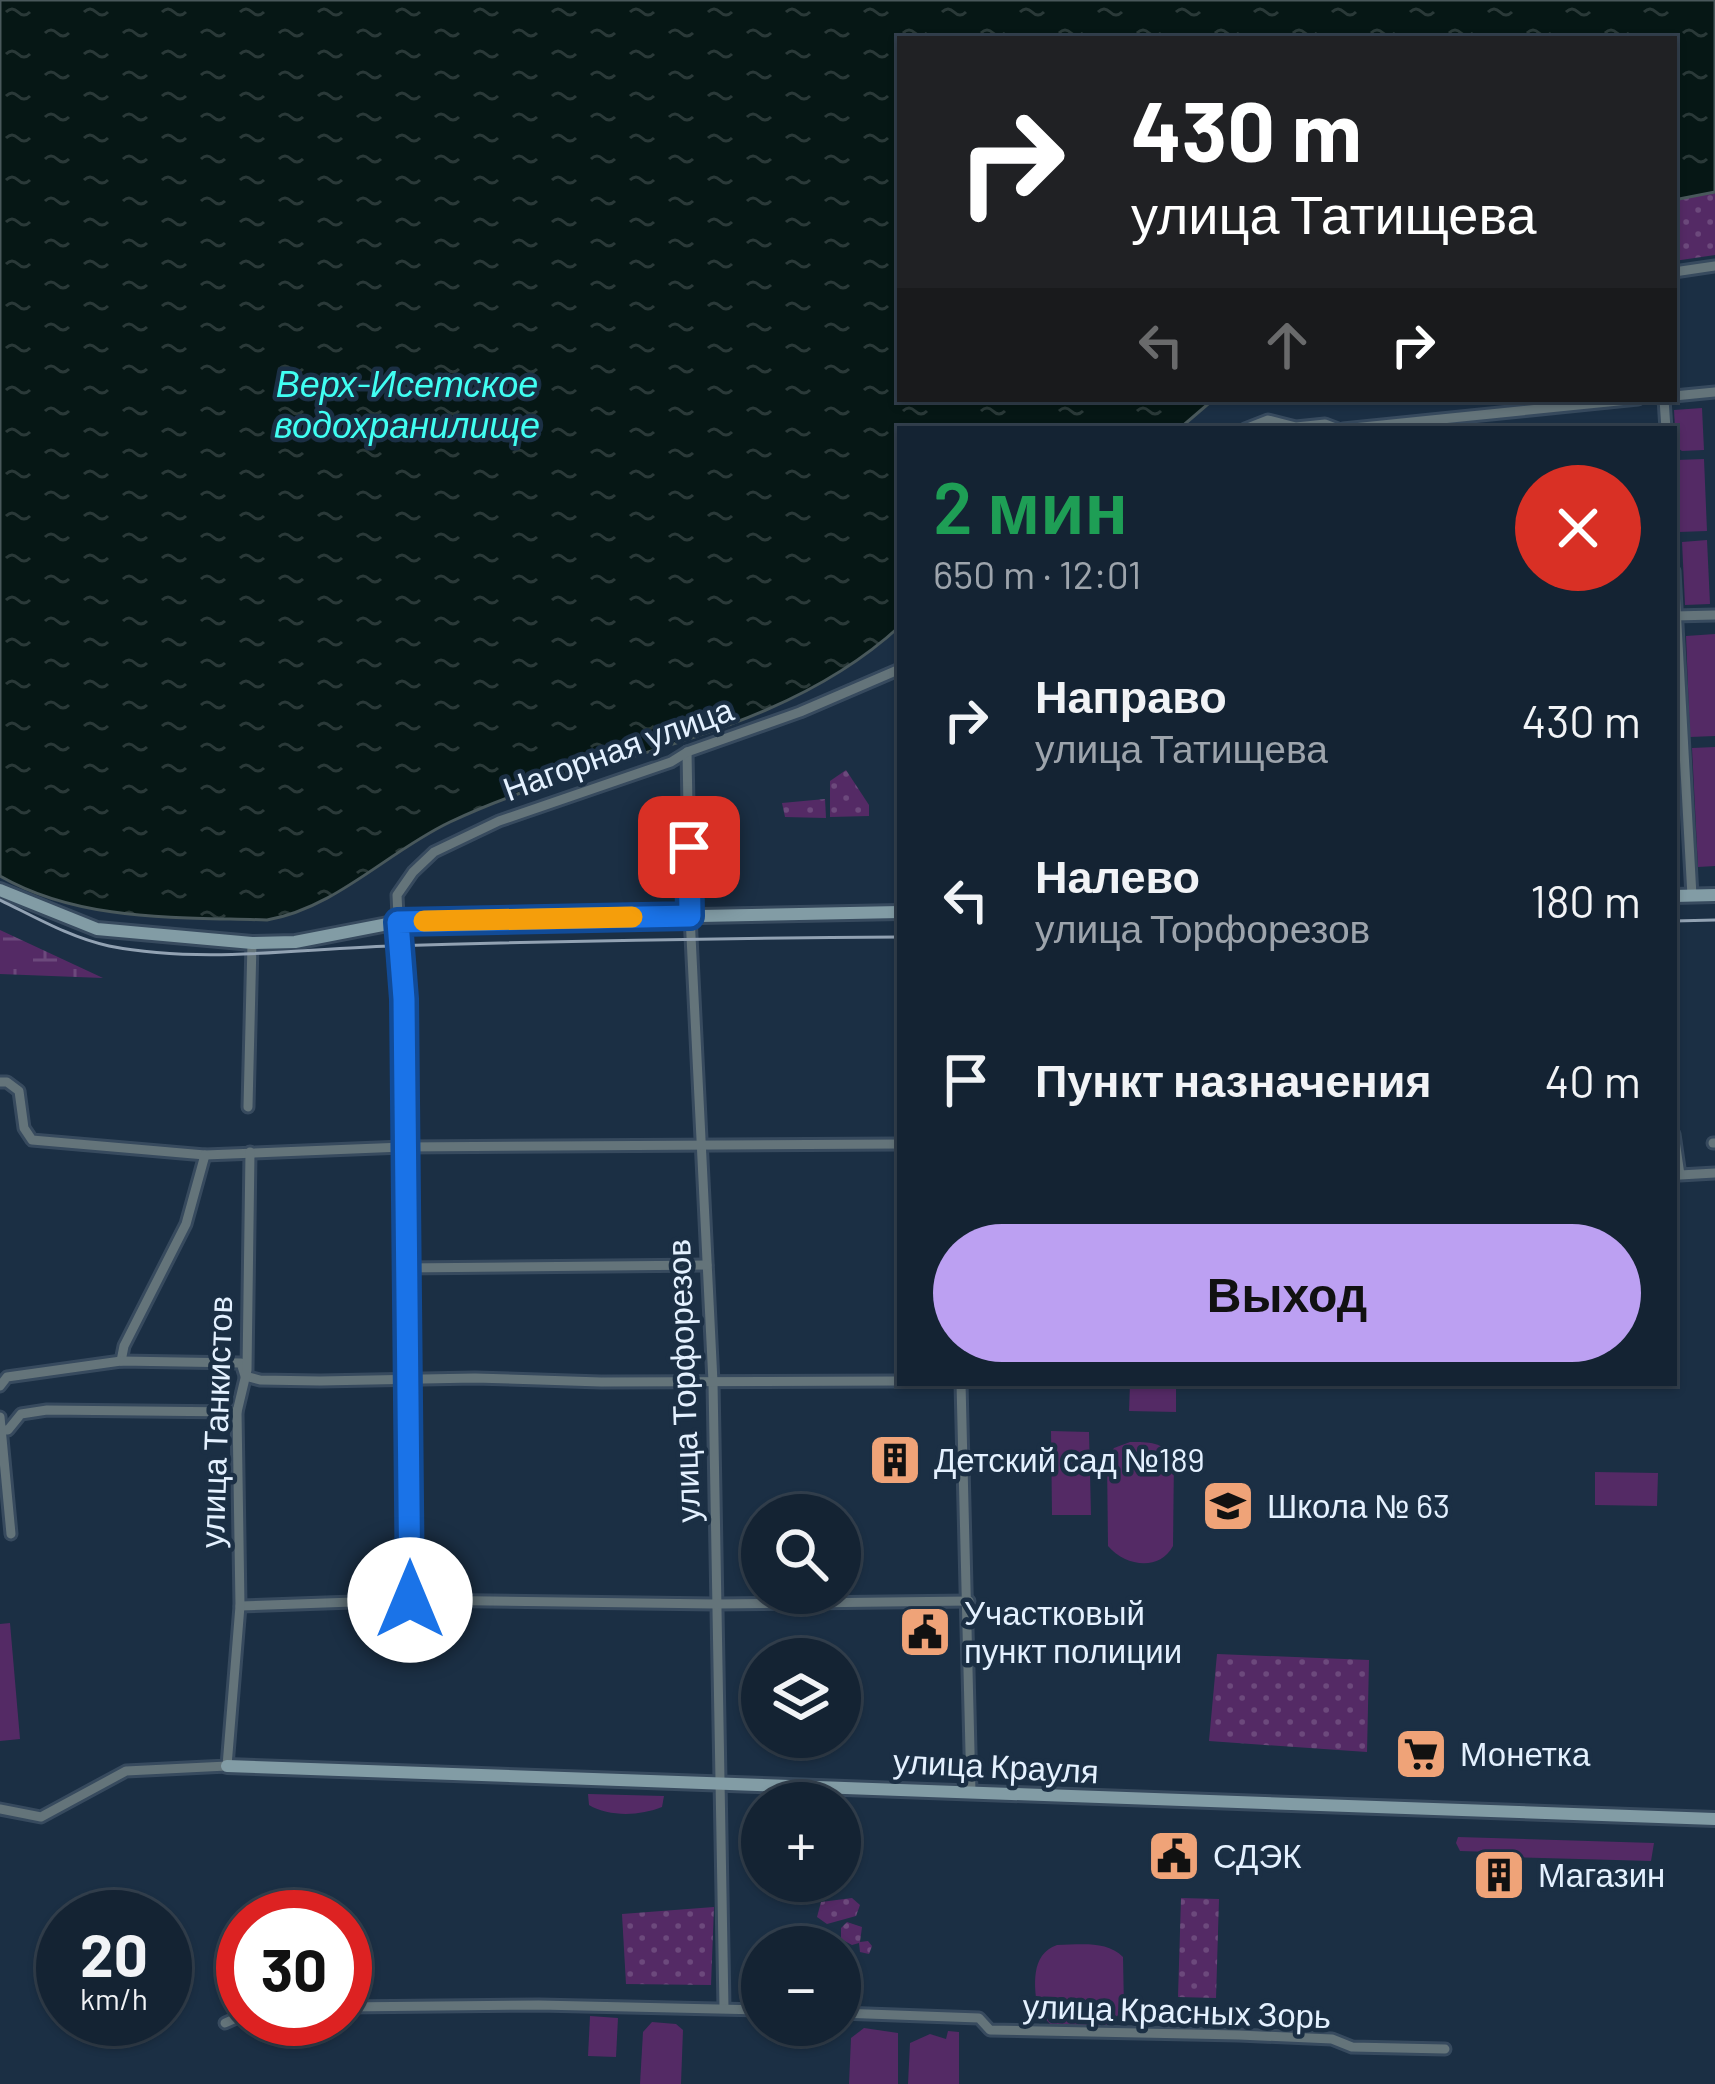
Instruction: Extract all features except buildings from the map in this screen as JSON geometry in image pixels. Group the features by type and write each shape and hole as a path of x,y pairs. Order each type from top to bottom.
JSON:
{"street":[{"path":"1677,272 1715,266"},
{"path":"1677,396 1715,392"},
{"path":"1371,426 1608,402"},
{"path":"1253,426 1268,420 1292,426"},
{"path":"1677,616 1715,615"},
{"path":"1677,649 1692,896"},
{"name":"Нагорная улица","path":"398,922 397,896 434,852 499,821 671,762 897,670"},
{"name":"улица Торфорезов","path":"687,752 690,916 713,1382 724,2008"},
{"path":"0,890 97,929 252,943 296,942 398,922 897,912"},
{"path":"1677,896 1715,896"},
{"path":"398,922 403,956 410,1600"},
{"path":"248,1107 252,943"},
{"path":"0,1082 20,1091 24,1128 32,1140 206,1155 403,1147 897,1144"},
{"name":"улица Танкистов","path":"227,1766 240,1606 236,1412 245,1376 250,1152"},
{"path":"1677,1154 1680,1175 1715,1174"},
{"path":"121,1361 124,1346 186,1224 206,1155"},
{"path":"404,1268 707,1265"},
{"path":"0,1386 7,1377 121,1361 241,1363 245,1376 260,1380 897,1381"},
{"path":"962,1386 971,1792"},
{"path":"1,1430 8,1430 21,1414 47,1410 236,1412"},
{"path":"0,1417 11,1534"},
{"path":"240,1606 410,1600 716,1604 969,1600"},
{"name":"улица Крауля","path":"0,1809 41,1817 126,1771 227,1766 1715,1819"},
{"path":"372,2007 741,2009"},
{"name":"улица Красных Зорь","path":"861,2014 979,2018 990,2030 1327,2039 1352,2047 1445,2049"}],"green space":[{"path":"1715,193 1715,255 1677,261 1677,199"},
{"path":"1702,408 1704,450 1677,448 1674,410"},
{"path":"1704,459 1707,531 1679,532 1677,460"},
{"path":"1707,540 1710,604 1685,605 1682,542"},
{"path":"1715,634 1715,736 1690,737 1686,636"},
{"path":"1715,747 1715,866 1698,867 1692,748"},
{"path":"846,770 869,805 869,816 830,817 830,781"},
{"path":"825,799 826,818 785,817 782,803"},
{"path":"0,930 103,978 0,974"},
{"path":"1130,1386 1176,1386 1176,1412 1129,1411"},
{"path":"1051,1431 1089,1432 1091,1515 1052,1515"},
{"path":"1130,1442 1160,1446 1174,1458 1173,1546 1151,1563 1132,1562 1108,1546 1107,1458 1114,1448"},
{"path":"1595,1472 1658,1473 1657,1506 1595,1505"},
{"path":"10,1623 20,1739 0,1741 0,1624"},
{"path":"1217,1654 1369,1660 1367,1752 1209,1741"},
{"path":"588,1794 664,1796 662,1807 625,1814 589,1805"},
{"path":"1458,1837 1654,1843 1651,1861 1503,1857 1460,1851"},
{"path":"1181,1898 1219,1899 1216,1998 1178,1997"},
{"path":"821,1902 860,1905 856,1916 827,1924 817,1917"},
{"path":"714,1907 711,1985 626,1984 622,1914"},
{"path":"861,1942 872,1946 869,1954 861,1952"},
{"path":"1057,1945 1100,1946 1123,1957 1124,2008 1108,2027 1051,2025 1038,2011 1038,1964"},
{"path":"590,2016 618,2018 616,2057 588,2056"},
{"path":"652,2022 676,2024 683,2030 681,2084 640,2084 643,2032"},
{"path":"861,2030 898,2033 898,2084 849,2084 851,2046 861,2046"},
{"path":"948,2031 959,2032 959,2084 908,2084 910,2043 930,2034 946,2039"}],"water":[{"name":"Верх-Исетское водохранилище","path":"0,0 1715,0 1715,192 1677,199 1677,36 897,36 897,402 1210,402 1182,426 897,426 897,628 851,665 798,695 742,720 507,798 450,822 339,892 292,914 267,920 130,914 63,902 0,876"}],"tram line":[{"path":"0,900 95,942 179,954 897,937"},
{"path":"1677,921 1715,920"}],"slow traffic":[{"path":"424,921 632,917"}],"place":[{"name":"Детский сад №189","path":"895,1460"},
{"name":"Школа № 63","path":"1228,1506"},
{"name":"Участковый пункт полиции","path":"925,1632"},
{"name":"Монетка","path":"1421,1754"},
{"name":"СДЭК","path":"1174,1856"},
{"name":"Магазин","path":"1499,1875"}],"route":[{"path":"410,1600 404,999 398,922 690,916 689,847"}]}
